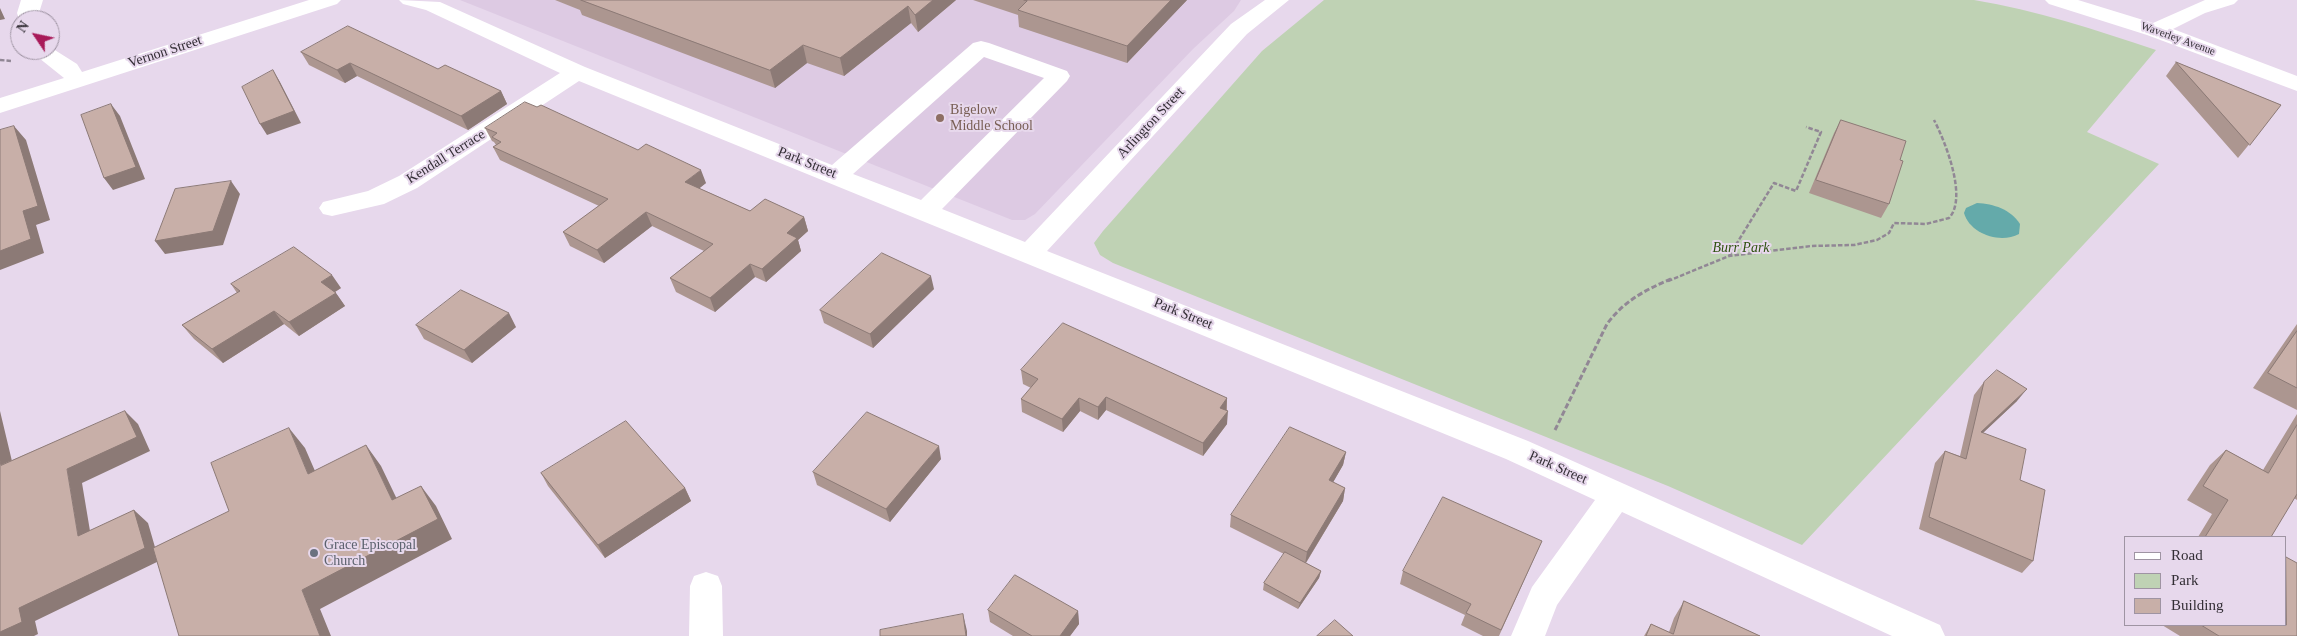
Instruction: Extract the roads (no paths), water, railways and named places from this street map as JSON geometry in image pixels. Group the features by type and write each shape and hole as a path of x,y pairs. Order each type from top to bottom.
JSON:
{"street":[{"name":"Vernon Street","path":"0,106 330,0"},
{"name":"Arlington Street","path":"1030,253 1239,30 1278,0"},
{"name":"Waverley Avenue","path":"2056,0 2156,30 2297,84"},
{"path":"2156,30 2198,9 2228,0"},
{"name":"Park Street","path":"427,2 577,72 1392,398 1540,460 1928,636"},
{"path":"836,175 981,48 1059,76 925,210"},
{"path":"55,60 69,69 77,81"},
{"name":"Kendall Terrace","path":"332,208 375,198 408,182 577,72"},
{"path":"1528,636 1544,597 1617,494"},
{"path":"706,586 706,636"}],"place":[{"name":"Bigelow Middle School","path":"940,118"},
{"name":"Grace Episcopal Church","path":"314,553"}],"park label":[{"name":"Burr Park","path":"1741,248"}]}
